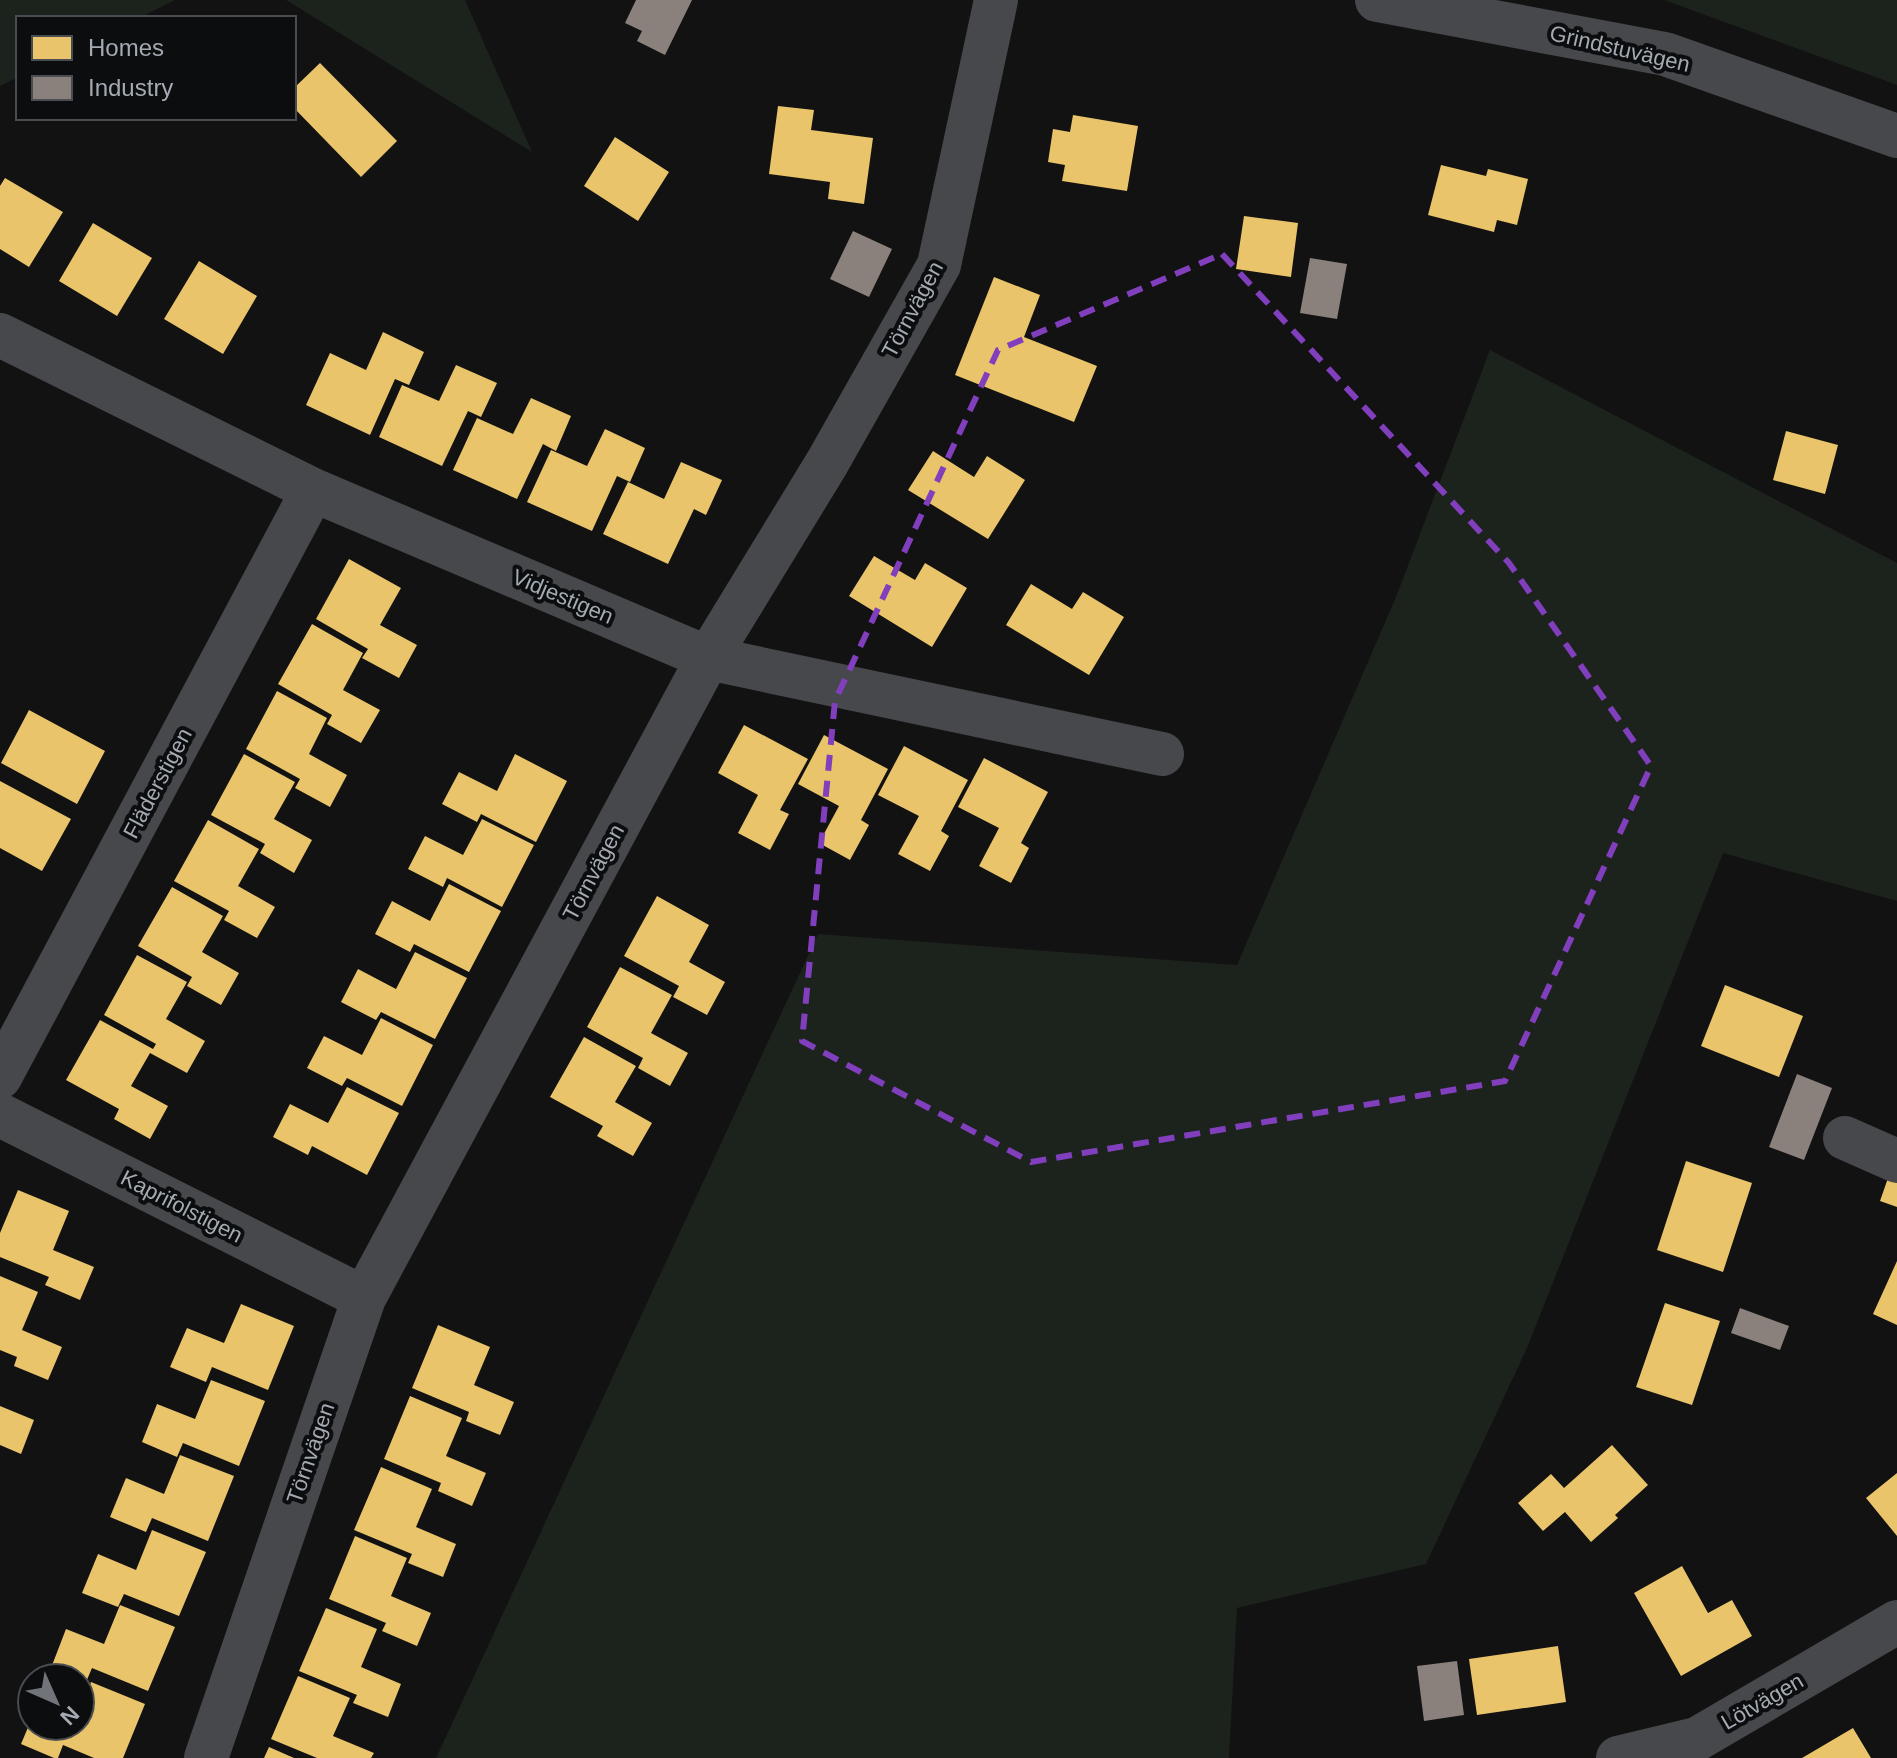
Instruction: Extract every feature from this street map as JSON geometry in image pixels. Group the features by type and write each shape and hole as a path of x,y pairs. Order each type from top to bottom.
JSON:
{"street":[{"name":"Törnvägen","path":"206,1758 364,1298 708,658 827,463 939,265 996,0"},
{"name":"Grindstuvägen","path":"1380,0 1665,54 1897,136"},
{"name":"Vidjestigen","path":"0,335 313,490 708,658 1162,754"},
{"name":"Fläderstigen","path":"0,1077 313,490"},
{"name":"Kaprifolstigen","path":"0,1115 364,1298"},
{"path":"1845,1138 1897,1161"},
{"name":"Lötvägen","path":"1618,1758 1697,1739 1897,1622"}],"highlighted area":[{"path":"1222,254 1509,563 1651,766 1505,1081 1031,1162 802,1041 835,701 998,350"}],"shaded area":[{"path":"0,0 175,0 143,16 16,16 16,78 0,86"},
{"path":"286,0 465,0 532,152"},
{"path":"1664,0 1897,0 1897,85"},
{"path":"1490,350 1897,563 1897,901 1723,853 1527,1348 1426,1564 1237,1608 1229,1758 436,1758 818,934 1237,965 1396,597"}],"building: Homes":[{"path":"320,63 397,141 361,177 296,110 296,86"},
{"path":"778,106 814,110 811,130 873,138 864,204 828,199 830,182 769,174"},
{"path":"1073,115 1138,126 1127,191 1062,181 1065,165 1048,162 1053,129 1070,132"},
{"path":"615,137 669,172 638,221 584,186"},
{"path":"1441,165 1486,176 1488,169 1528,179 1517,225 1497,220 1494,232 1428,215"},
{"path":"5,178 63,212 29,267 0,249 0,186"},
{"path":"1244,216 1298,223 1291,277 1236,269"},
{"path":"93,223 152,258 117,316 59,281"},
{"path":"199,261 257,296 223,354 164,319"},
{"path":"994,277 1040,295 1024,337 1097,366 1074,422 955,375"},
{"path":"383,332 424,352 409,385 395,379 370,435 306,405 330,353 366,370"},
{"path":"456,365 497,383 481,417 468,411 442,466 379,437 402,385 439,401"},
{"path":"531,398 571,416 556,451 543,444 517,499 453,470 477,418 513,434"},
{"path":"605,429 645,448 630,482 617,476 592,531 527,502 551,450 587,466"},
{"path":"1786,431 1838,445 1825,494 1773,480"},
{"path":"933,451 974,477 987,456 1025,480 988,539 908,490"},
{"path":"681,462 722,480 706,515 694,509 668,564 603,534 628,482 664,499"},
{"path":"874,556 915,580 925,563 967,588 932,647 849,596"},
{"path":"349,559 401,588 380,625 417,645 399,678 362,658 368,649 316,619"},
{"path":"1031,584 1072,609 1083,592 1124,617 1089,675 1006,625"},
{"path":"312,624 363,653 343,690 380,710 361,743 327,724 332,715 278,684"},
{"path":"277,691 327,718 309,754 347,775 330,807 295,788 300,779 246,749"},
{"path":"29,710 105,751 77,804 1,763"},
{"path":"744,725 808,759 780,810 789,814 770,850 738,833 758,795 718,773"},
{"path":"824,735 888,769 861,820 869,825 850,860 819,843 839,806 798,784"},
{"path":"904,746 968,780 941,831 949,836 930,871 898,854 919,816 878,795"},
{"path":"244,754 295,782 274,819 312,840 294,873 260,853 265,844 211,815"},
{"path":"515,754 567,781 536,842 481,814 477,822 442,804 459,772 497,791"},
{"path":"984,758 1048,792 1021,843 1029,848 1011,883 979,866 999,828 958,807"},
{"path":"0,781 71,819 42,871 0,848"},
{"path":"482,819 534,845 502,907 447,878 443,887 408,869 425,836 463,855"},
{"path":"208,820 259,849 238,886 275,907 257,938 224,920 229,911 174,881"},
{"path":"449,884 501,911 469,972 414,944 410,952 375,934 392,901 430,921"},
{"path":"172,887 223,916 202,952 239,973 221,1005 187,986 192,977 138,946"},
{"path":"657,896 709,925 689,962 725,982 707,1015 673,997 679,986 624,956"},
{"path":"415,952 467,978 435,1039 381,1012 376,1020 341,1002 358,969 396,989"},
{"path":"137,955 187,982 166,1019 205,1041 187,1073 150,1053 131,1086 168,1106 150,1139 114,1119 119,1109 66,1080 100,1020 153,1049 156,1044 104,1015"},
{"path":"620,967 672,995 651,1033 688,1053 670,1086 638,1068 643,1058 587,1027"},
{"path":"1725,985 1803,1016 1779,1077 1701,1046"},
{"path":"381,1018 433,1045 402,1106 347,1078 342,1086 307,1068 324,1036 362,1055"},
{"path":"584,1037 636,1066 615,1102 652,1123 633,1156 597,1136 603,1126 550,1097"},
{"path":"347,1087 399,1113 367,1175 312,1146 308,1155 273,1137 290,1104 328,1123"},
{"path":"1686,1161 1752,1183 1723,1272 1657,1250"},
{"path":"1888,1178 1897,1181 1897,1207 1880,1201"},
{"path":"18,1190 69,1211 53,1250 94,1267 80,1300 45,1285 49,1277 0,1257 0,1233"},
{"path":"1897,1261 1897,1325 1873,1314"},
{"path":"0,1276 38,1292 22,1330 62,1347 48,1380 14,1366 17,1357 0,1350"},
{"path":"1665,1303 1720,1321 1692,1405 1636,1387"},
{"path":"241,1304 294,1326 268,1390 212,1367 206,1382 170,1367 187,1328 224,1343"},
{"path":"438,1325 490,1347 474,1385 514,1402 500,1435 466,1421 469,1412 412,1388"},
{"path":"211,1380 265,1401 239,1466 183,1443 177,1457 142,1442 157,1404 195,1419"},
{"path":"410,1396 462,1418 446,1456 486,1473 472,1506 438,1491 441,1483 384,1459"},
{"path":"0,1406 34,1420 21,1454 0,1445"},
{"path":"1612,1445 1648,1485 1591,1542 1565,1512 1543,1531 1518,1503 1551,1474 1564,1488"},
{"path":"180,1455 234,1476 208,1541 152,1518 146,1532 110,1517 126,1478 164,1494"},
{"path":"381,1467 432,1489 416,1527 456,1544 443,1577 408,1563 412,1554 354,1530"},
{"path":"1897,1473 1897,1536 1866,1498"},
{"path":"152,1530 206,1552 179,1616 124,1594 118,1607 82,1593 98,1554 136,1570"},
{"path":"355,1536 407,1558 391,1596 431,1613 417,1646 382,1631 386,1623 329,1599"},
{"path":"1682,1566 1708,1613 1732,1600 1752,1636 1681,1676 1634,1593"},
{"path":"120,1605 175,1627 148,1691 96,1670 96,1662 53,1662 66,1629 104,1644"},
{"path":"326,1608 377,1629 361,1667 401,1684 388,1717 353,1703 357,1695 299,1671"},
{"path":"1558,1646 1566,1702 1477,1715 1469,1659"},
{"path":"298,1676 350,1698 333,1736 374,1753 371,1758 317,1758 271,1739"},
{"path":"96,1684 145,1704 123,1758 94,1758 63,1745 58,1758 54,1758 21,1744 96,1742"},
{"path":"1853,1728 1871,1758 1802,1758"},
{"path":"269,1747 294,1758 264,1758"}],"building: Industry":[{"path":"636,0 692,0 665,55 637,41 642,31 625,23"},
{"path":"853,231 892,249 869,297 830,279"},
{"path":"1310,258 1347,264 1337,319 1300,313"},
{"path":"1797,1074 1832,1088 1804,1160 1769,1147"},
{"path":"1740,1308 1789,1326 1780,1350 1731,1333"},
{"path":"1457,1661 1464,1715 1424,1721 1417,1666"}]}
